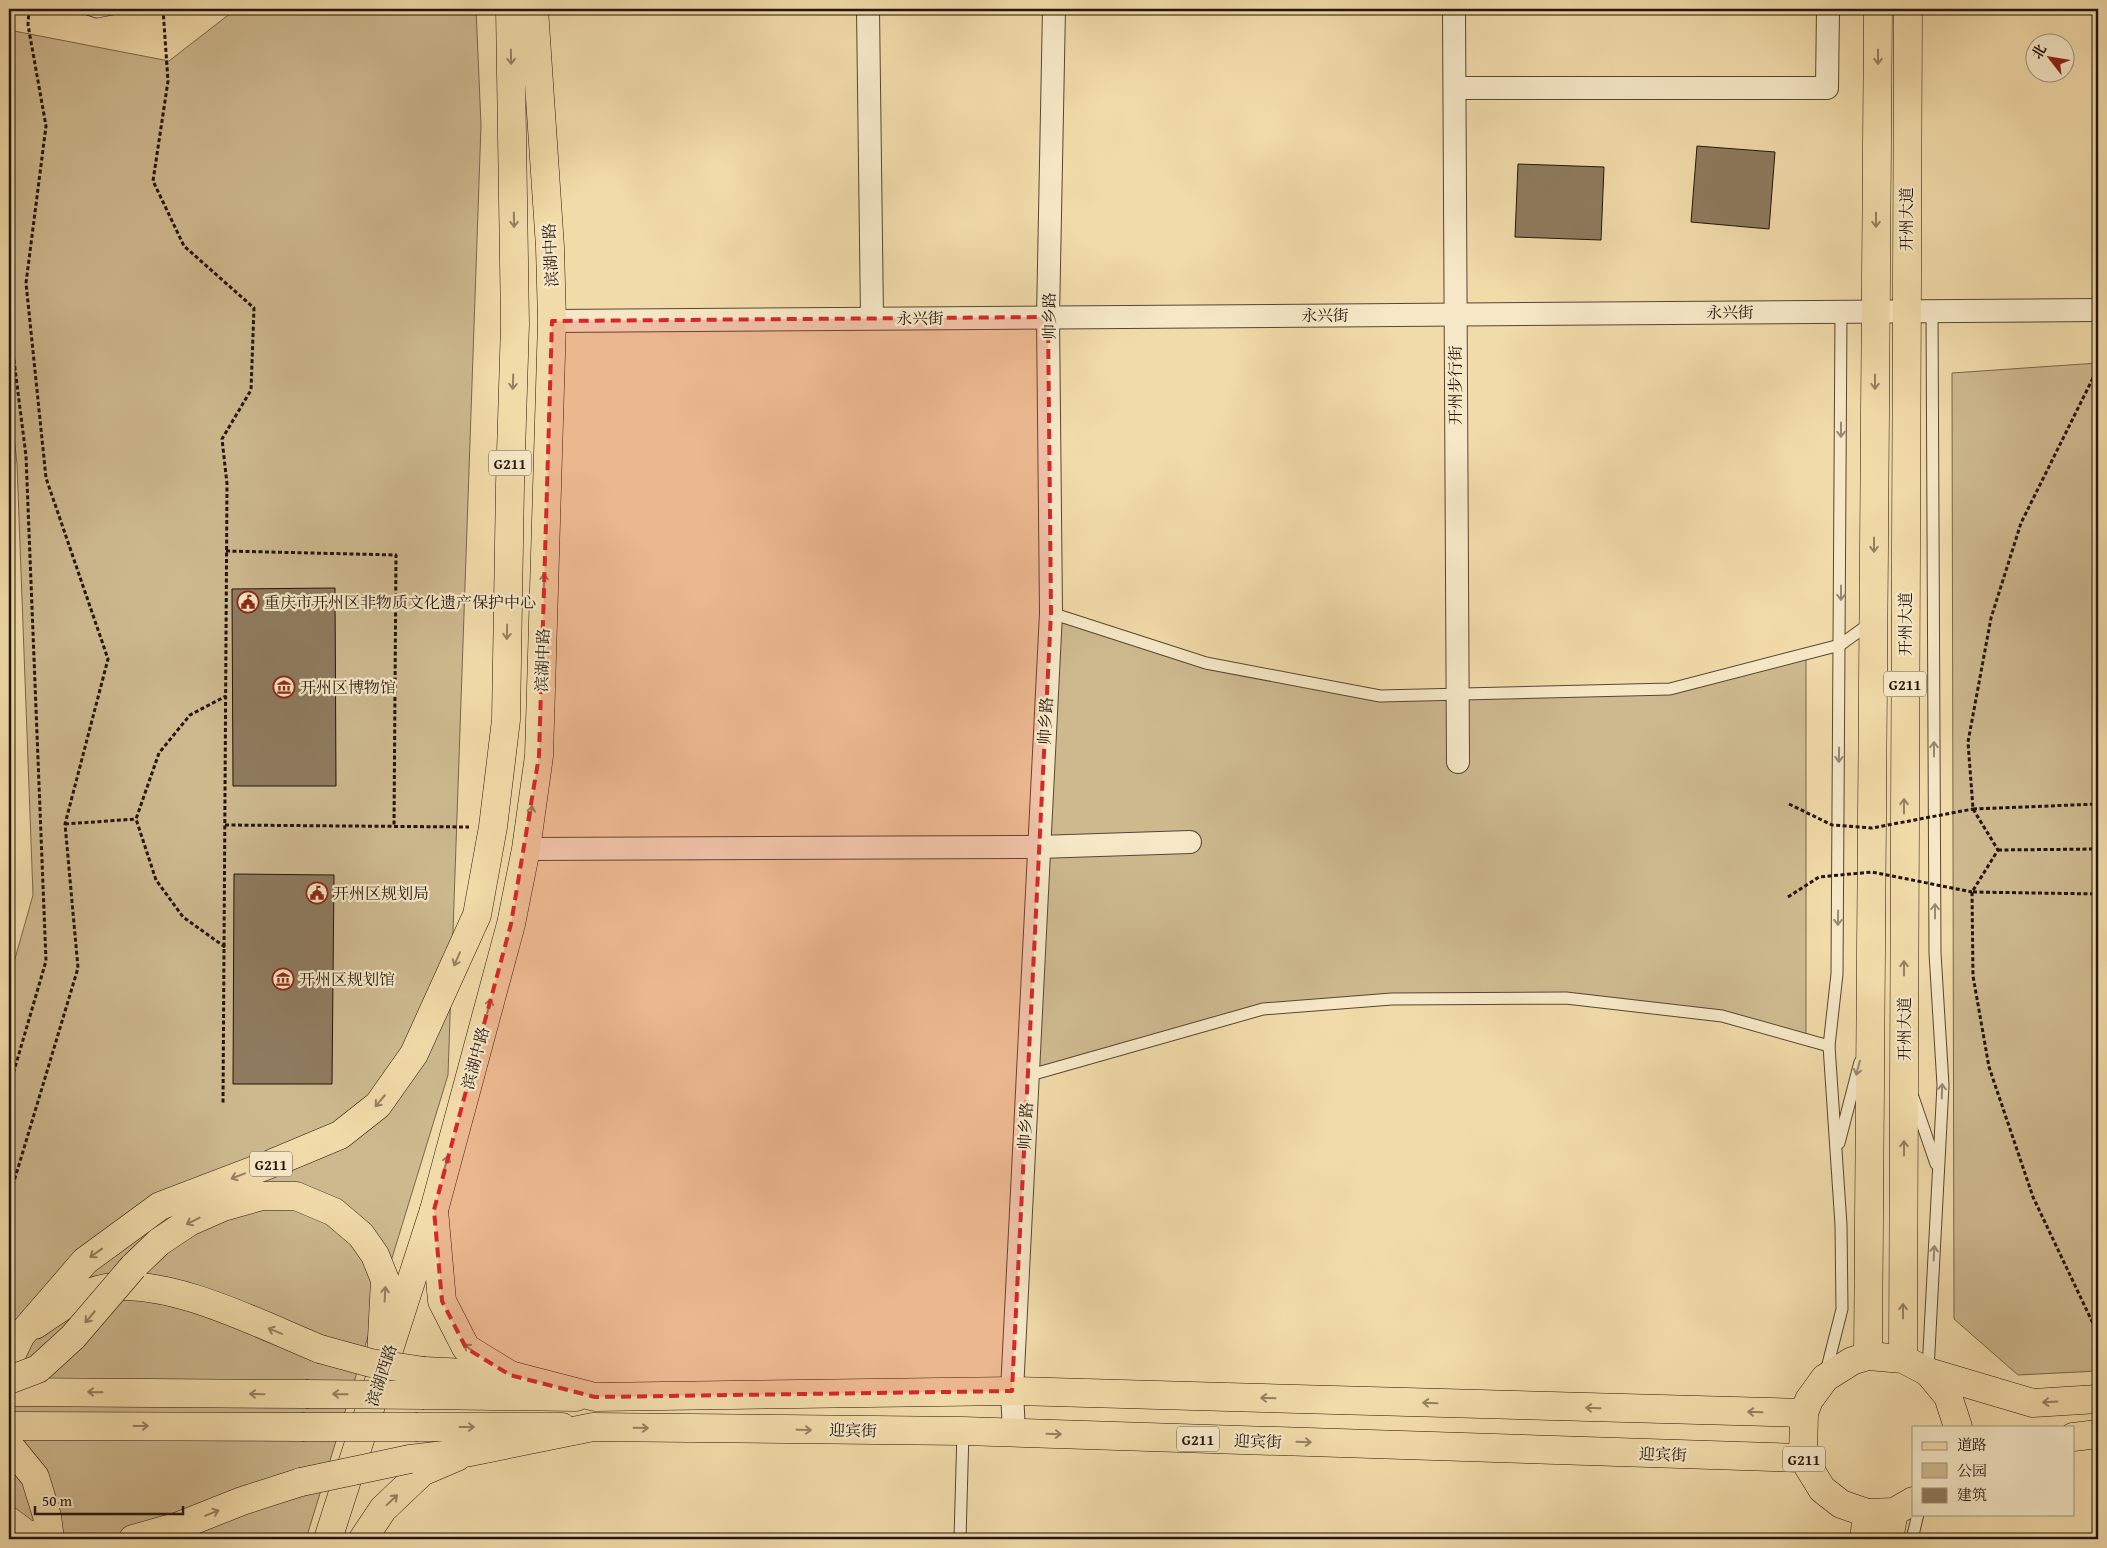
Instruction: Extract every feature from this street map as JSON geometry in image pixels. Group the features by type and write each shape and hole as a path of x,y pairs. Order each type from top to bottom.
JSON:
{"main road":[{"name":"滨湖中路","path":"21,1335 85,1261 160,1206 340,1135 378,1105 414,1054 477,915 493,827 506,720 515,324 510,9"},
{"name":"滨湖中路","path":"434,1210 512,924 526,849 539,756 552,321 550,247 534,9"},
{"name":"开州大道","path":"1868,1356 1878,9"},
{"name":"开州大道","path":"1903,1359 1904,1069 1919,311 1908,9"},
{"path":"9,1380 38,1369 73,1337 133,1267 159,1242 190,1222 223,1207 262,1196 296,1196 334,1212 362,1235 375,1255 385,1280 380,1377"},
{"name":"G211","path":"434,1210 442,1301 466,1348 510,1375 595,1397 1012,1391 1804,1414"},
{"name":"滨湖西路","path":"328,1539 434,1210"},
{"path":"21,1335 73,1300 106,1288 139,1286 174,1292 215,1306 320,1349 371,1363 424,1383 595,1397"},
{"name":"G211","path":"9,1360 21,1335"},
{"name":"G211","path":"1908,1509 1866,1513 1841,1504 1822,1489 1803,1458 1804,1414 1809,1400 1825,1378 1852,1361 1868,1356 1903,1359 1928,1372 1948,1396 1958,1426"},
{"path":"1928,1372 2033,1403 2098,1399"},
{"path":"9,1392 306,1394 510,1375"},
{"path":"9,1426 593,1427"},
{"name":"G211","path":"133,1539 179,1526 242,1500 301,1482 410,1459 470,1452 593,1427"},
{"name":"迎宾街","path":"593,1427 963,1431 1803,1458"},
{"path":"2074,1436 2098,1434"},
{"path":"9,1449 13,1450 35,1478 47,1516 50,1539"},
{"path":"363,1539 383,1509 422,1472 470,1452"},
{"path":"1889,1539 1908,1509"},
{"path":"1864,1539 1866,1513"},
{"path":"9,1522 25,1534 42,1539"}],"street":[{"path":"868,9 872,318"},
{"name":"帅乡路","path":"1014,1433 1012,1391 1050,613 1048,317 1054,9"},
{"name":"开州步行街","path":"1454,9 1456,88 1455,314 1458,762"},
{"path":"1456,88 1827,88 1828,9"},
{"name":"永兴街","path":"552,321 2098,310"},
{"path":"526,849 1039,847 1190,842"}],"lane":[{"path":"88,9 97,12 112,9"},
{"path":"1919,311 1935,953 1943,1085 1928,1372"},
{"path":"1825,1378 1842,1309 1841,1225 1829,1046 1837,974 1841,312"},
{"path":"1050,613 1206,663 1380,696 1670,688 1840,645 1874,621"},
{"path":"1028,1076 1263,1009 1392,999 1566,998 1722,1016 1829,1046"},
{"path":"1836,1153 1871,1021"},
{"path":"1904,1069 1938,1171"},
{"path":"960,1539 963,1431"},
{"path":"1908,1509 1912,1539"}],"path":[{"path":"9,1198 78,968 65,824 108,659 46,478 26,283 46,126 28,26 30,9"},
{"path":"164,9 168,81 153,181 184,246 254,308 251,390 222,439 227,484 226,948 223,1104"},
{"path":"9,321 26,456 46,961 9,1088"},
{"path":"1998,850 1973,809 1968,742 1991,618 2021,524 2094,378"},
{"path":"226,552 396,555 394,826"},
{"path":"226,696 190,715 160,753 136,819 156,880 183,917 226,948"},
{"path":"1788,804 1832,825 1872,828 1973,809 2098,804"},
{"path":"65,824 136,819"},
{"path":"225,825 493,827"},
{"path":"1998,850 2098,849"},
{"path":"1998,850 1972,892 1973,976 1989,1067 2033,1197 2098,1334"},
{"path":"1788,897 1819,877 1872,872 1972,892 2098,894"}],"highlighted area":[{"path":"1048,317 1051,613 1012,1391 595,1397 510,1375 466,1348 442,1301 434,1210 511,924 539,756 552,321"}],"green space":[{"path":"236,9 476,9 481,125 448,1075 306,1539 9,1539 9,980 33,895 17,464 9,388 9,30 169,61"},
{"path":"2098,363 2098,1371 2018,1375 1954,1319 1952,373"},
{"path":"1051,613 1206,663 1380,696 1670,689 1806,654 1806,1040 1722,1016 1566,998 1263,1009 1027,1076"}],"building":[{"path":"1697,146 1775,152 1769,229 1691,222"},
{"path":"1518,164 1604,167 1601,240 1515,237"},
{"name":"开州区博物馆","path":"335,588 336,786 233,786 232,589"},
{"name":"开州区规划馆","path":"234,874 334,875 332,1084 233,1084"}],"place":[{"name":"重庆市开州区非物质文化遗产保护中心","path":"248,602"},
{"name":"开州区博物馆","path":"284,687"},
{"name":"开州区规划局","path":"317,893"},
{"name":"开州区规划馆","path":"283,979"}]}
